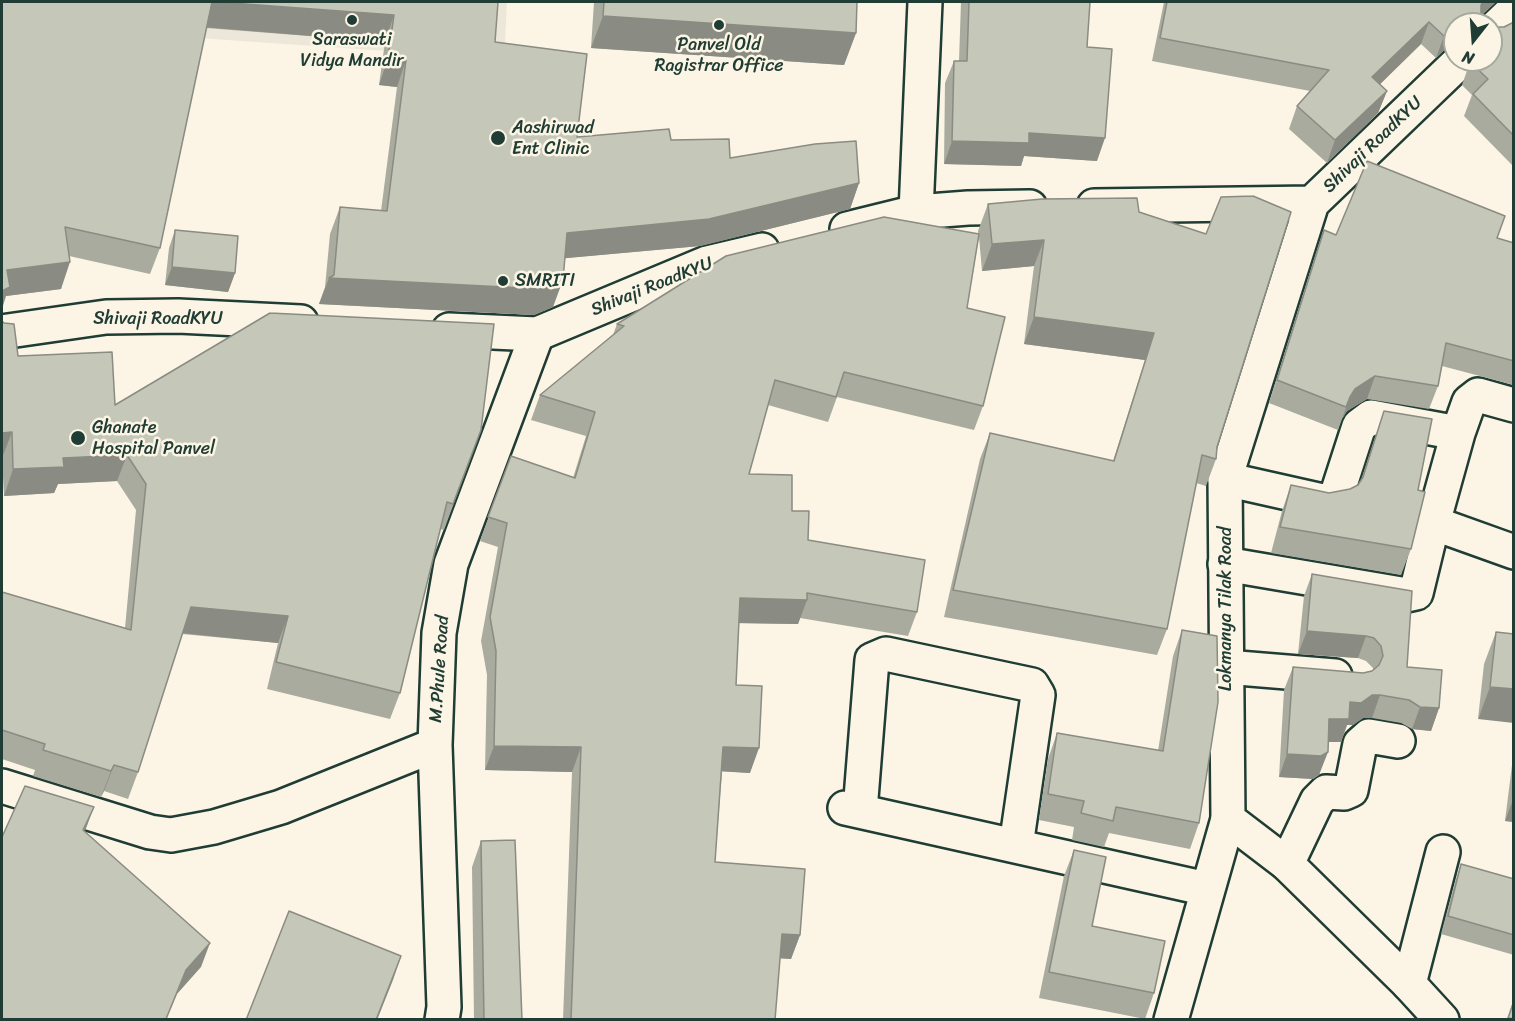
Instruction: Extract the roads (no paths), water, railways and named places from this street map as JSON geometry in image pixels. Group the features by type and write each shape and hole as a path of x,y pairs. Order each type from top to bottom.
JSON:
{"street":[{"path":"916,212 925,2"},
{"path":"1503,21 1514,10"},
{"name":"Shivaji RoadKYU","path":"823,235 916,212 968,208 1312,204 1449,72"},
{"name":"Lokmanya Tilak Road","path":"1172,1020 1228,819 1225,479 1312,204"},
{"name":"Shivaji RoadKYU","path":"417,328 537,334 707,263 788,243"},
{"name":"Shivaji RoadKYU","path":"2,332 106,317 178,316 334,324"},
{"name":"M.Phule Road","path":"442,1020 444,1007 435,745 439,633 451,564 537,334"},
{"path":"1225,564 1407,595 1416,593 1458,433 1469,402 1478,395 1514,405"},
{"path":"1225,479 1323,501 1336,497 1359,426 1371,417 1458,433"},
{"path":"1433,524 1514,552"},
{"path":"1016,846 1038,695 1032,685 886,654 872,660 853,809 1016,846 1208,889"},
{"path":"1226,667 1356,677"},
{"path":"1287,864 1317,801 1326,792 1344,793 1351,790 1360,744 1369,736 1398,741"},
{"path":"2,786 150,832 171,835 214,827 281,807 435,745"},
{"path":"1228,819 1287,864 1409,984 1442,1020"},
{"path":"1409,984 1443,852"}],"place":[{"name":"Saraswati Vidya Mandir","path":"352,20"},
{"name":"Panvel Old Ragistrar Office","path":"719,25"},
{"name":"Aashirwad Ent Clinic","path":"498,138"},
{"name":"SMRITI","path":"503,281"},
{"name":"Ghanate Hospital Panvel","path":"78,438"}]}
